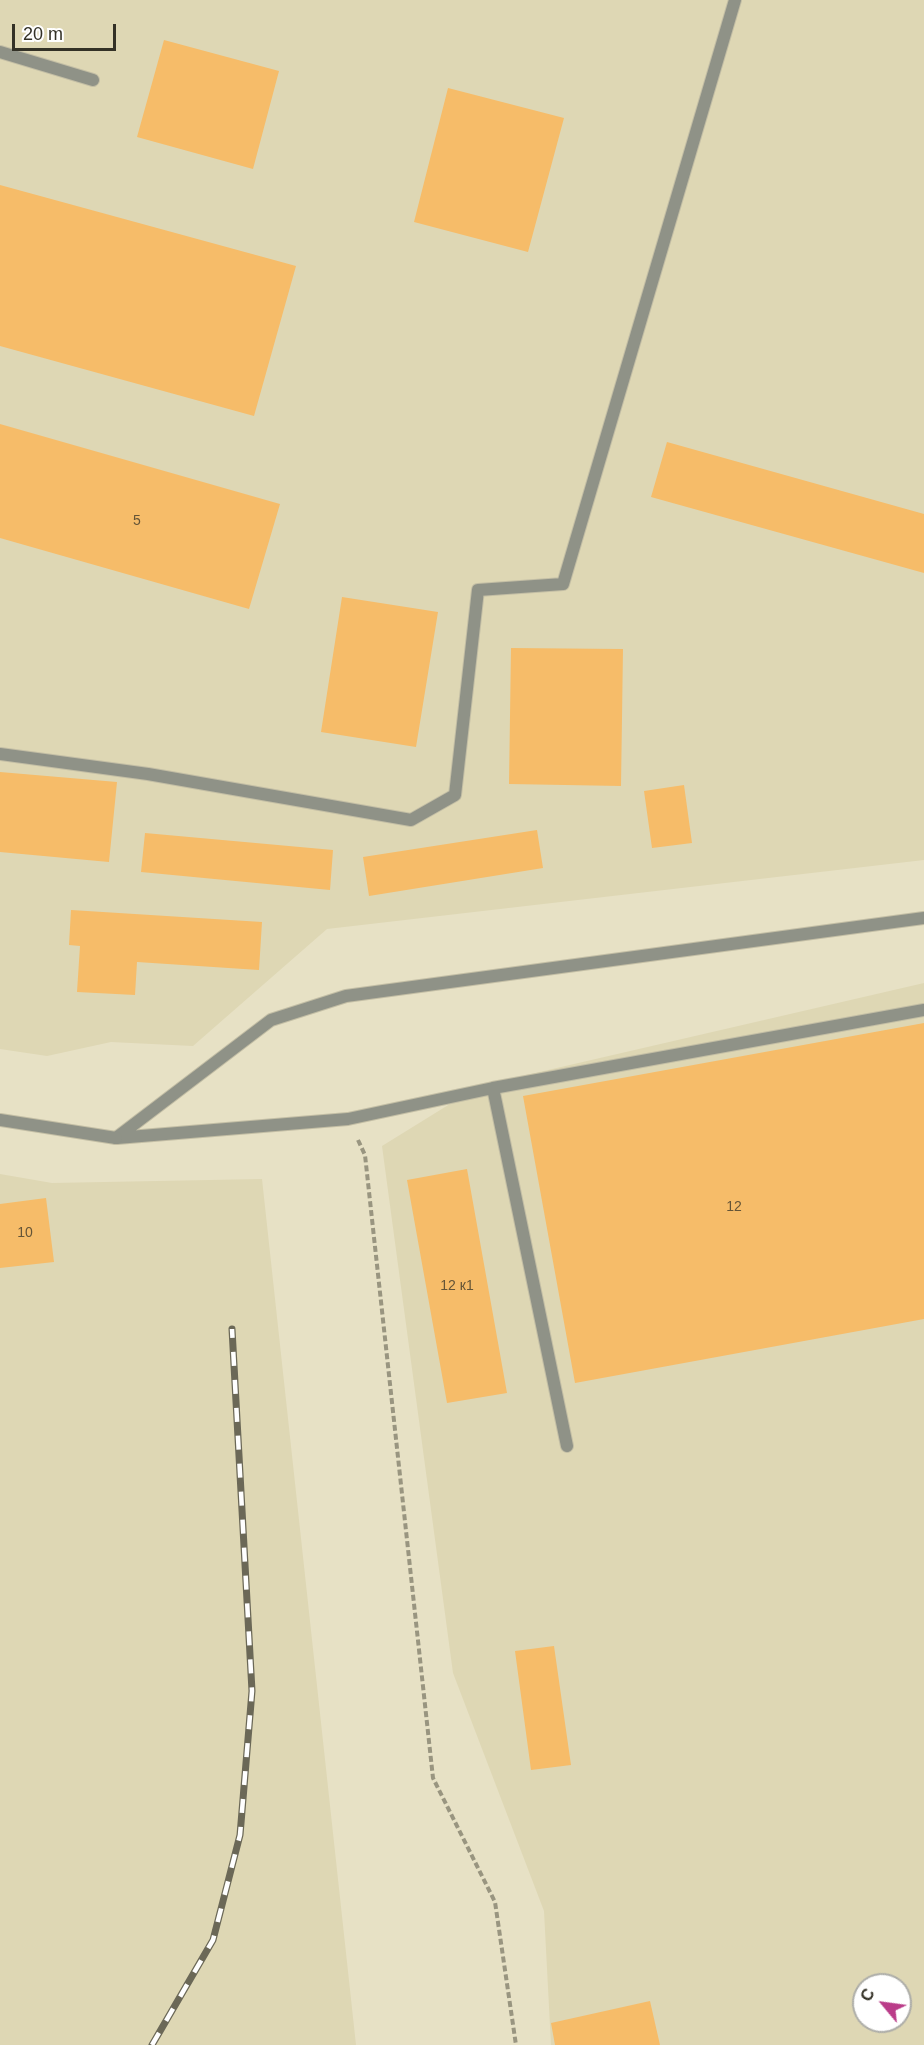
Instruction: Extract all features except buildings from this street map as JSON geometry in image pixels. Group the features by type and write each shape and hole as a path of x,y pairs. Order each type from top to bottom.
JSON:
{"street":[{"path":"0,754 148,774 411,820 455,795 478,590 563,584 735,0"},
{"path":"0,51 93,80"},
{"path":"116,1138 271,1020 346,996 924,918"},
{"path":"0,1120 116,1138 348,1119 493,1088 924,1010"},
{"path":"493,1088 567,1446"}],"path":[{"path":"348,1119 365,1155 433,1778 495,1902 516,2045"}],"shaded area":[{"path":"0,0 924,0 924,860 327,929 193,1046 111,1042 47,1056 0,1049"},
{"path":"924,983 924,2045 551,2045 544,1911 453,1673 382,1146 479,1086"},
{"path":"0,1174 52,1183 262,1179 356,2045 0,2045"}],"railway":[{"path":"152,2045 213,1940 240,1835 252,1691 232,1329"}]}
